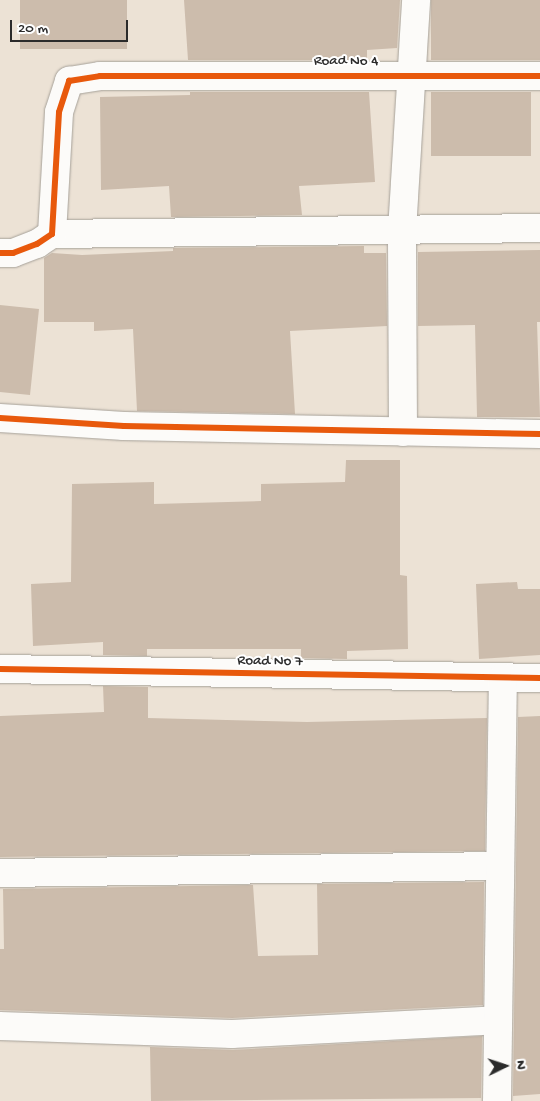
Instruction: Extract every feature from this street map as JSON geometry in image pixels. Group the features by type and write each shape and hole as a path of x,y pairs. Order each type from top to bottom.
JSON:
{"street":[{"path":"403,432 402,231 416,0"},
{"name":"Road No 4","path":"52,234 59,112 69,81 100,76 152,75 413,74 540,76"},
{"path":"0,253 13,254 37,244 52,234 540,228"},
{"path":"0,418 124,426 540,434"},
{"name":"Road No 7","path":"0,669 540,678"},
{"path":"498,1101 497,1020 503,678"},
{"path":"0,873 500,866"},
{"path":"0,1026 232,1034 497,1020"}],"building":[{"path":"20,0 127,0 127,49 20,49"},
{"path":"184,0 400,0 397,48 367,50 367,60 188,60"},
{"path":"431,0 540,0 540,60 431,60"},
{"path":"190,92 369,92 375,182 299,186 302,215 171,217 169,186 101,190 100,97 190,95"},
{"path":"431,92 531,92 531,156 431,156"},
{"path":"364,246 364,253 386,253 387,326 290,331 295,414 137,411 133,329 94,331 94,322 44,322 44,258 52,253 82,255 173,251 173,248"},
{"path":"540,250 540,322 537,322 540,417 477,417 475,325 418,326 418,252"},
{"path":"0,305 39,309 30,395 0,392"},
{"path":"346,460 400,460 400,575 407,576 408,649 347,651 347,659 301,658 301,649 147,649 147,656 103,655 103,642 33,646 31,584 71,582 72,484 154,482 154,504 261,501 261,484 345,482"},
{"path":"517,582 518,589 540,589 540,655 479,659 476,584"},
{"path":"103,686 148,687 148,718 307,722 487,718 485,851 0,857 0,716 104,712"},
{"path":"540,716 540,1094 513,1096 518,717"},
{"path":"484,882 483,1005 232,1018 0,1010 0,949 4,949 3,889 253,885 258,956 318,955 317,884"},
{"path":"482,1036 481,1098 151,1101 150,1047 233,1050"}],"cycle path":[{"path":"0,253 13,253 37,244 52,234 59,112 69,81 100,76 540,76"},
{"path":"0,418 124,426 540,434"},
{"path":"0,669 540,678"}]}
